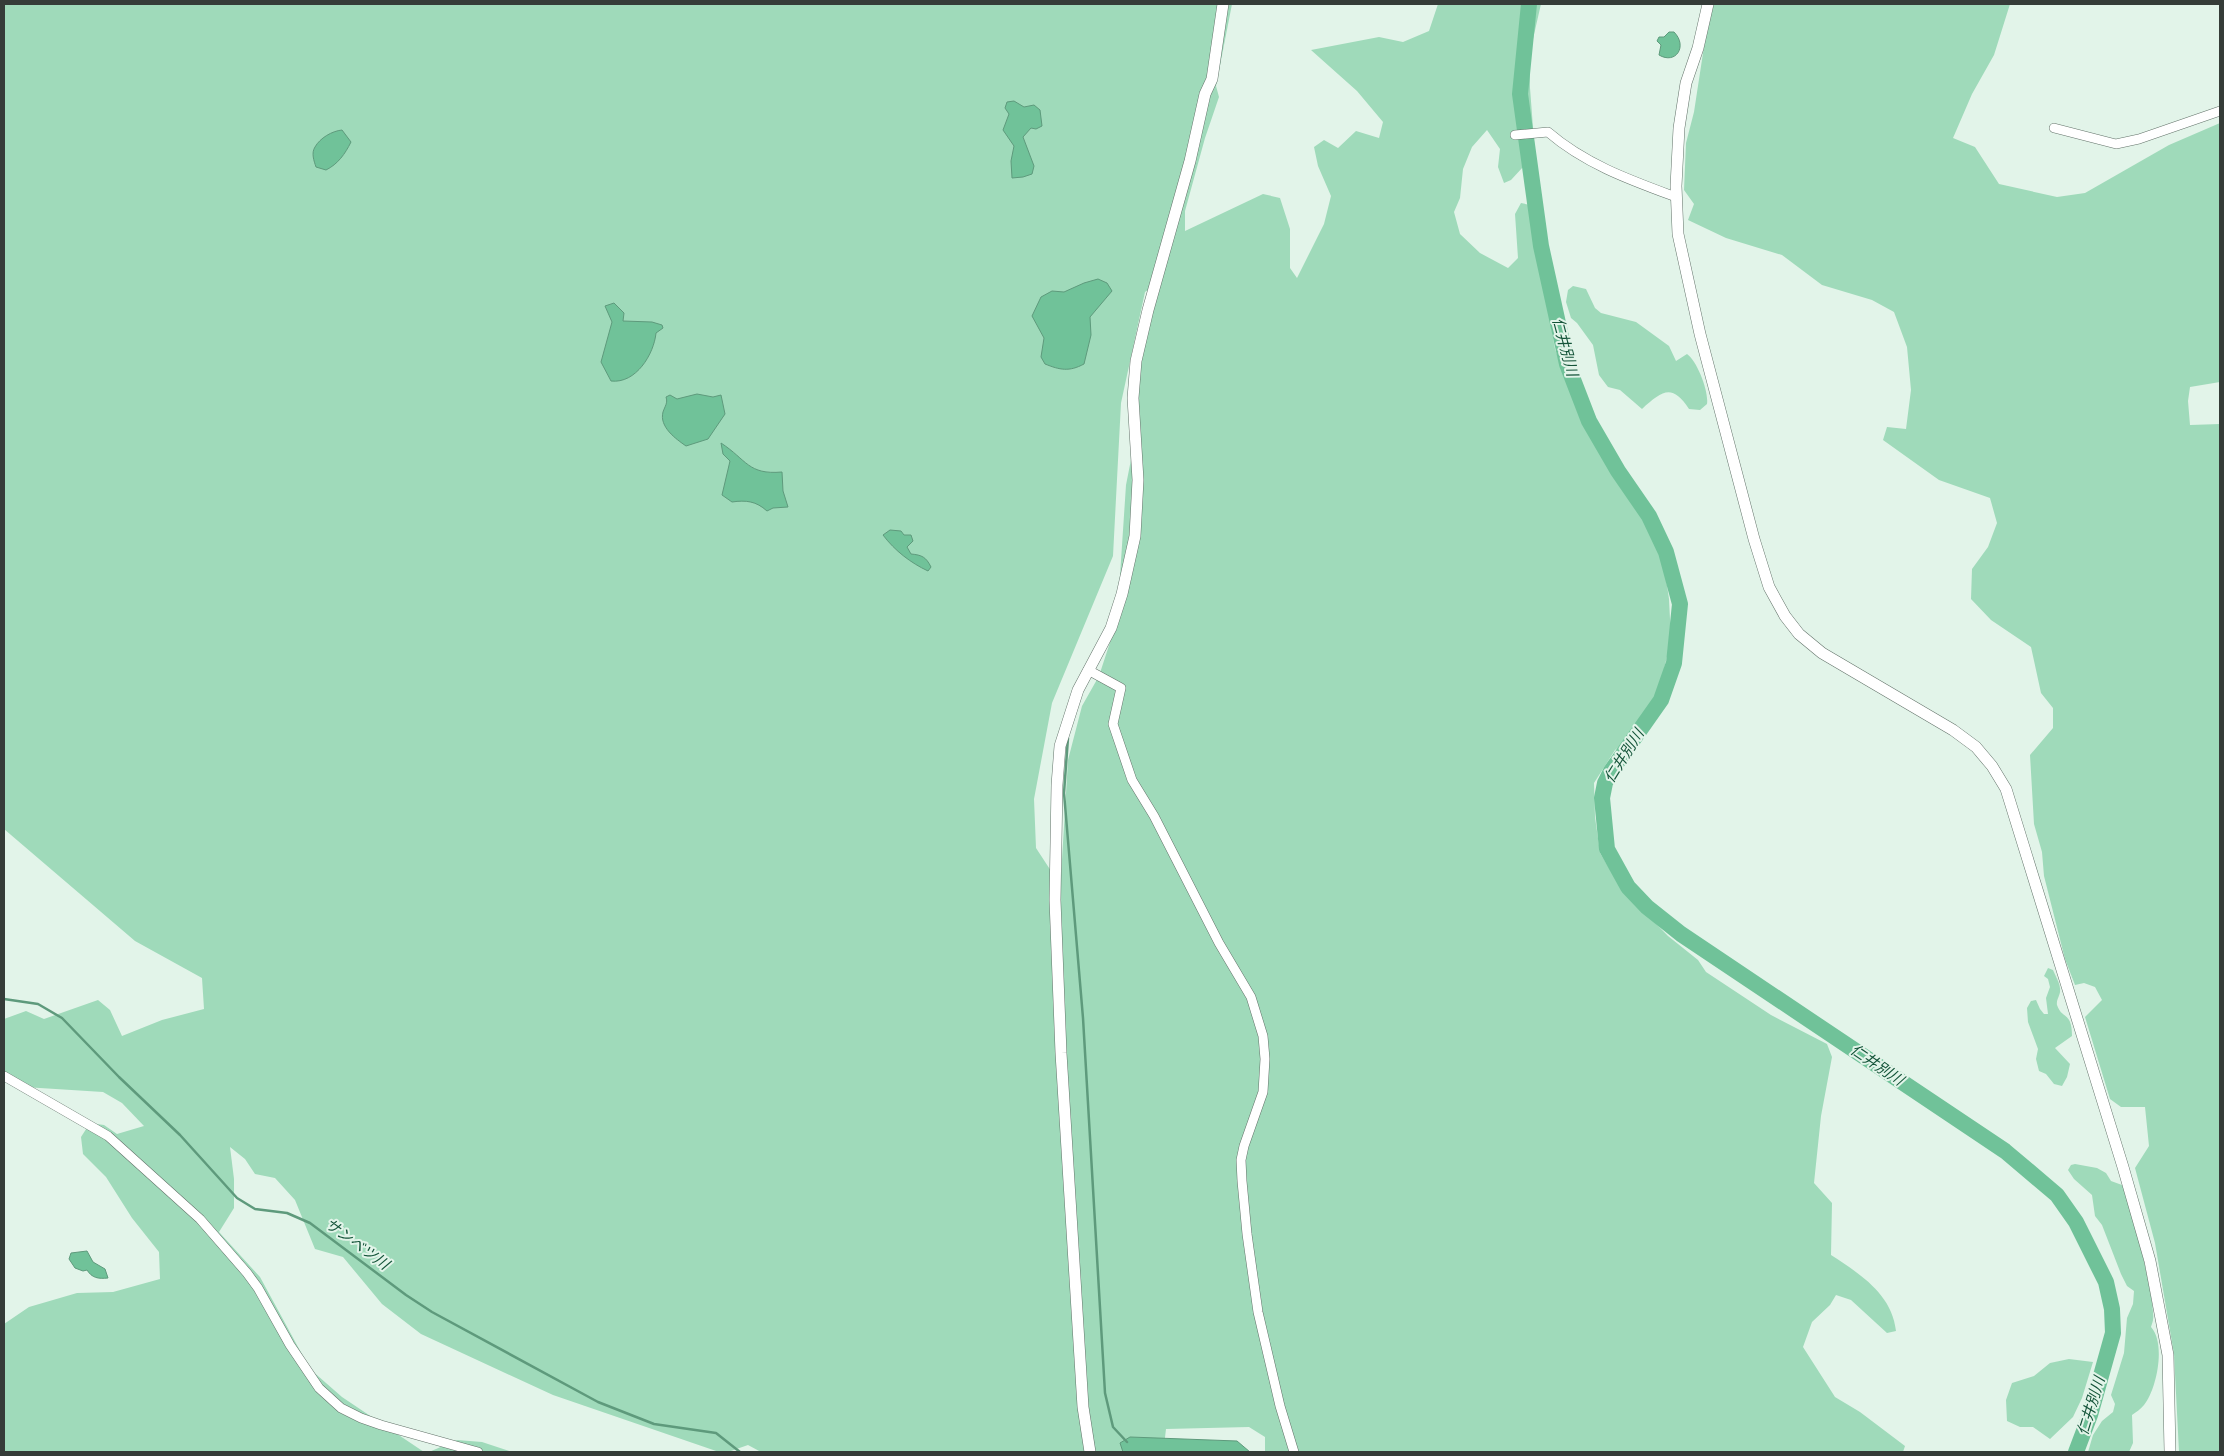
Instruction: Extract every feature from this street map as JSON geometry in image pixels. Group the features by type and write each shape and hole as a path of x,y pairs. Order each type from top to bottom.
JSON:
{"street":[{"path":"1090,1452 1083,1408 1066,1156 1055,900 1057,785 1060,746 1072,705 1088,670 1111,628 1122,594 1135,536 1138,480 1133,398 1136,361 1148,310 1190,161 1205,94 1212,79 1223,4"},
{"path":"1708,4 1698,48 1686,83 1679,128 1676,197 1678,234 1698,325 1754,539 1773,595 1785,616 1799,634 1822,653 1953,730 1976,747 1992,766 2006,789 2123,1167 2150,1261 2168,1355 2170,1452"},
{"path":"2054,128 2116,144 2220,112"},
{"path":"1515,135 1548,132 1562,144 1614,174 1676,197"},
{"path":"1088,670 1121,688 1112,724 1132,780 1154,816 1214,935 1251,997 1257,1011 1263,1036 1263,1092 1241,1160 1244,1207 1258,1312 1280,1406 1294,1452"},
{"path":"4,1076 108,1136 200,1220 247,1273 258,1288 290,1345 319,1388 341,1408 380,1425 478,1452"}],"shaded area":[{"path":"4,4 1232,4 1216,86 1219,97 1205,138 1185,211 1185,231 1263,194 1280,198 1290,229 1290,268 1297,278 1324,224 1331,196 1318,166 1314,147 1324,140 1338,148 1356,131 1379,138 1383,122 1357,91 1311,50 1379,37 1403,42 1429,31 1438,4 1541,4 1530,52 1530,88 1535,154 1511,180 1504,183 1498,167 1500,149 1487,130 1472,147 1463,169 1460,198 1454,212 1460,234 1480,253 1508,268 1518,258 1515,214 1521,203 1530,205 1555,349 1575,403 1597,445 1622,470 1652,527 1664,565 1669,599 1671,639 1655,708 1631,737 1615,750 1594,783 1595,817 1600,853 1621,888 1668,936 1698,960 1706,972 1771,1015 1827,1044 1832,1057 1821,1116 1814,1183 1832,1203 1831,1255 1873,1286 1888,1306 1896,1331 1887,1333 1851,1300 1836,1295 1830,1305 1812,1322 1803,1347 1835,1397 1860,1412 1905,1446 1903,1452 1265,1452 1265,1437 1249,1427 1166,1429 1164,1446 1149,1452 761,1452 748,1445 728,1452 719,1452 553,1395 421,1334 382,1304 343,1257 315,1249 295,1200 275,1178 255,1174 245,1159 230,1147 234,1179 234,1208 219,1232 260,1277 310,1369 342,1397 424,1452 4,1452 4,1324 29,1307 77,1293 113,1292 160,1279 159,1252 132,1218 106,1177 83,1154 81,1137 90,1123 104,1125 117,1134 144,1126 122,1103 103,1092 24,1087 4,1074 4,1019 26,1011 44,1019 98,1000 110,1010 122,1036 162,1020 204,1009 202,978 135,941 4,829","holes":["1152,287 1138,369 1139,419 1126,485 1117,621 1099,676 1082,706 1068,760 1061,876 1053,874 1036,848 1034,799 1052,703 1113,556 1121,403 1145,292"]},
{"path":"1714,4 2010,4 1994,55 1972,94 1953,138 1975,147 1999,184 2057,197 2085,193 2169,145 2220,123 2220,382 2190,387 2188,401 2190,425 2220,424 2220,1452 2179,1452 2174,1354 2155,1243 2135,1168 2149,1146 2145,1107 2121,1107 2110,1099 2085,1017 2102,1000 2095,987 2084,983 2075,985 2065,959 2044,876 2042,852 2034,824 2030,755 2053,728 2053,708 2041,693 2031,647 1991,620 1971,599 1972,569 1988,547 1997,523 1990,498 1939,480 1883,440 1887,427 1906,429 1911,390 1907,347 1894,312 1872,300 1822,285 1782,255 1726,238 1688,220 1694,204 1684,190 1686,143 1694,112 1707,27"},
{"path":"1669,32 1674,32 1680,43 1678,52 1670,58 1659,55 1661,45 1657,41 1659,37 1664,37"},
{"path":"1014,101 1024,107 1034,105 1040,110 1042,126 1036,129 1031,128 1023,137 1034,166 1032,174 1012,178 1011,161 1014,146 1003,130 1009,114 1005,108 1007,102"},
{"path":"342,130 351,142 344,155 338,162 326,170 316,167 313,154 317,144 334,132"},
{"path":"1098,279 1107,283 1112,291 1090,317 1091,335 1084,364 1064,369 1045,364 1041,357 1044,338 1032,316 1041,297 1052,291 1064,292"},
{"path":"1573,286 1586,289 1595,308 1601,313 1636,322 1669,346 1676,361 1687,354 1695,363 1702,377 1707,404 1700,410 1689,409 1677,396 1667,392 1655,398 1642,409 1620,390 1608,387 1599,375 1593,345 1571,318 1566,302 1568,290"},
{"path":"614,303 624,313 623,321 652,322 662,325 663,328 656,333 652,350 642,366 636,373 620,381 611,381 601,362 612,322 605,306"},
{"path":"697,394 713,397 721,395 725,414 708,439 686,446 666,428 662,417 666,397 670,395 677,399"},
{"path":"721,443 755,469 782,472 783,491 788,507 773,508 767,511 751,502 732,502 722,495 730,461 723,454"},
{"path":"890,530 901,531 904,535 911,535 913,541 907,547 911,554 921,556 927,561 931,567 928,571 909,560 893,546 883,535"},
{"path":"2048,968 2053,970 2059,984 2060,991 2057,1005 2059,1010 2069,1019 2072,1028 2072,1036 2055,1048 2070,1064 2067,1077 2062,1086 2054,1084 2046,1074 2039,1071 2036,1059 2038,1049 2028,1022 2027,1008 2031,1001 2036,1000 2044,1014 2048,1014 2046,998 2050,987 2048,979 2044,976"},
{"path":"2071,1165 2097,1168 2106,1173 2111,1181 2122,1185 2137,1231 2151,1294 2153,1320 2151,1327 2156,1334 2158,1344 2158,1366 2149,1398 2132,1415 2133,1443 2129,1452 2088,1452 2093,1435 2102,1421 2113,1412 2115,1404 2111,1395 2124,1353 2127,1318 2133,1304 2134,1291 2127,1286 2102,1225 2095,1216 2092,1195 2074,1179 2068,1170"},
{"path":"87,1251 93,1262 105,1269 108,1278 96,1277 87,1270 83,1271 75,1268 69,1259 71,1253"},
{"path":"2069,1359 2093,1362 2082,1398 2073,1417 2050,1439 2033,1427 2020,1427 2007,1421 2006,1400 2012,1383 2034,1376 2050,1363"},
{"path":"1130,1437 1237,1441 1250,1452 1123,1452 1120,1443"},
{"path":"457,1440 482,1442 512,1452 429,1452"}],"waterway":[{"name":"仁井別川","path":"1529,4 1520,94 1541,246 1567,364 1589,421 1618,471 1649,516 1666,552 1680,604 1674,663 1661,700 1611,771 1605,783 1602,798 1607,849 1628,887 1647,907 1681,934 2005,1151 2057,1195 2076,1222 2106,1282 2112,1309 2113,1333 2090,1415 2076,1452"},
{"path":"1068,738 1064,793 1083,1018 1105,1393 1113,1427 1127,1442"},
{"name":"サンベツ川","path":"4,999 38,1004 62,1018 119,1077 180,1135 237,1198 255,1209 287,1213 310,1223 406,1295 432,1312 598,1402 654,1424 716,1433 740,1452"}]}
